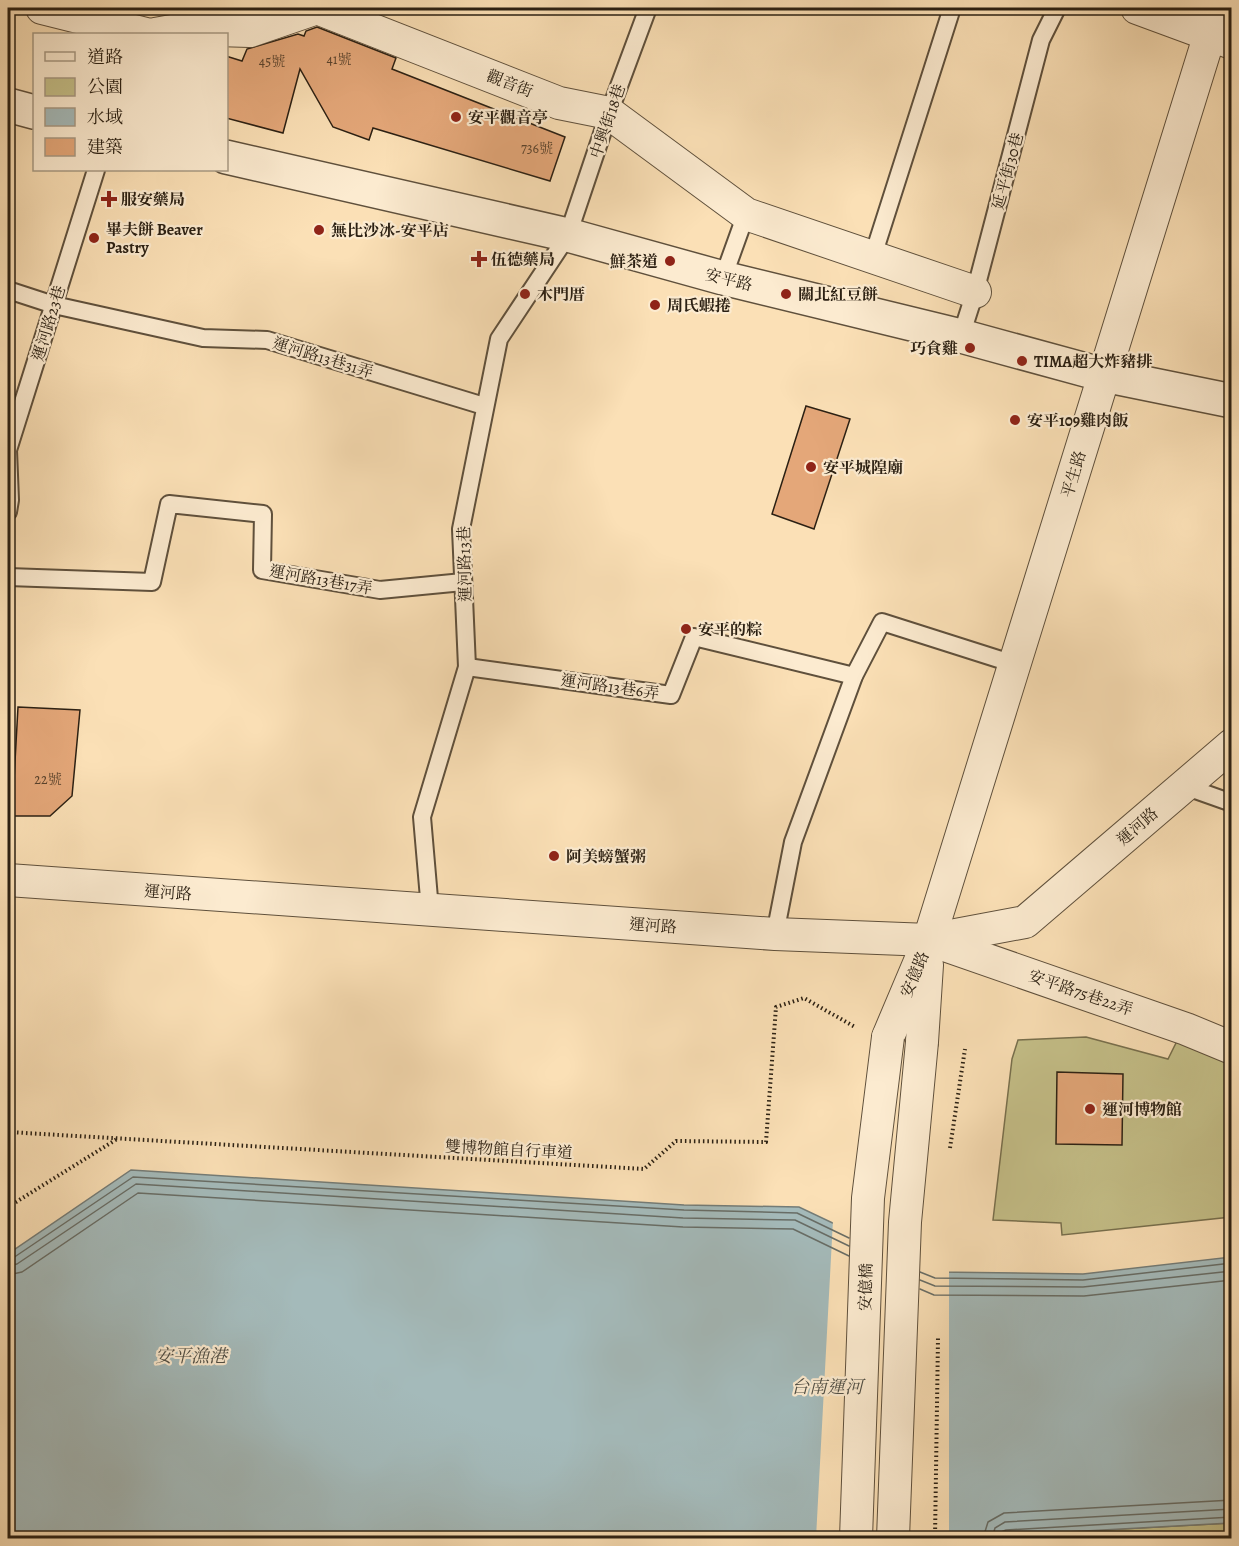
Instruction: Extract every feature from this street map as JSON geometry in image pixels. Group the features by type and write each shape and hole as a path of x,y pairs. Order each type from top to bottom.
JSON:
{"street":[{"path":"42,8 142,33"},
{"name":"觀音街","path":"175,24 250,31 317,8 559,102 609,113 746,214 872,259 975,292"},
{"path":"1137,8 1220,28"},
{"name":"平生路","path":"929,940 1104,375 1220,28"},
{"path":"8,105 33,112"},
{"name":"安平路","path":"228,157 568,235 723,278 961,336 1104,375 1232,401"},
{"name":"運河路","path":"8,880 776,934 929,940 1025,922 1232,745"},
{"name":"安億路","path":"876,1034 929,940"},
{"name":"安億路","path":"893,1539 905,1222 929,940"},
{"name":"安平路75巷22弄","path":"929,940 1186,1029 1232,1048"},
{"name":"安億橋","path":"856,1539 876,1034"}],"lane":[{"name":"中興街18巷","path":"568,235 609,113 648,8"},
{"path":"872,259 952,8"},
{"name":"延平街30巷","path":"961,336 975,292 1041,40 1057,8"},
{"name":"運河路23巷","path":"8,512 10,500 8,450 96,171"},
{"path":"723,278 746,214"},
{"name":"運河路13巷","path":"430,910 422,817 467,667 460,529 484,406 500,339 568,235"},
{"name":"運河路13巷31弄","path":"8,290 54,304 203,338 267,340 484,406"},
{"name":"運河路13巷17弄","path":"8,577 152,582 169,504 263,514 262,570 380,590 463,582"},
{"path":"776,934 794,842 854,676 882,622 1014,664"},
{"name":"運河路13巷6弄","path":"467,667 671,695 694,637 854,676"},
{"path":"1184,786 1232,803"}],"path":[{"name":"雙博物館自行車道","path":"8,1132 644,1169 676,1141 766,1142 776,1007 804,998 876,1034"},
{"path":"949,1151 965,1049"},
{"path":"8,1207 117,1139"},
{"path":"935,1539 939,1326"}],"green space":[{"path":"1086,1037 1168,1059 1178,1039 1231,1064 1231,1217 1062,1235 1061,1223 993,1220 1012,1059 1018,1040"},
{"path":"1231,1523 1231,1538 955,1538"}],"water":[{"path":"131,1170 684,1205 799,1207 936,1272 1083,1274 1231,1257 1231,1523 954,1538 8,1538 8,1254"}],"pier":[{"path":"833,1220 936,1269 949,1269 949,1538 816,1538"}],"building":[{"path":"317,27 396,58 392,69 565,137 550,181 373,128 369,140 333,127 300,69 283,133 228,119 228,57 242,61 247,49 298,34 304,36 306,31"},
{"name":"安平城隍廟","path":"806,406 850,419 814,529 772,514"},
{"path":"18,707 80,710 72,796 50,816 12,816"},
{"name":"運河博物館","path":"1057,1072 1123,1074 1122,1145 1056,1144"}],"place":[{"name":"安平觀音亭","path":"456,117"},
{"name":"服安藥局","path":"109,199"},
{"name":"無比沙冰-安平店","path":"319,230"},
{"name":"畢夫餅 Beaver Pastry","path":"94,238"},
{"name":"伍德藥局","path":"479,259"},
{"name":"鮮茶道","path":"670,261"},
{"name":"木門厝","path":"525,294"},
{"name":"關北紅豆餅","path":"786,294"},
{"name":"周氏蝦捲","path":"655,305"},
{"name":"巧食雞","path":"970,348"},
{"name":"TIMA超大炸豬排","path":"1022,361"},
{"name":"安平109雞肉飯","path":"1015,420"},
{"name":"安平城隍廟","path":"811,467"},
{"name":"安平的粽","path":"686,629"},
{"name":"阿美螃蟹粥","path":"554,856"},
{"name":"運河博物館","path":"1090,1109"}],"water label":[{"name":"安平漁港","path":"191,1356"},
{"name":"台南運河","path":"827,1387"}]}
